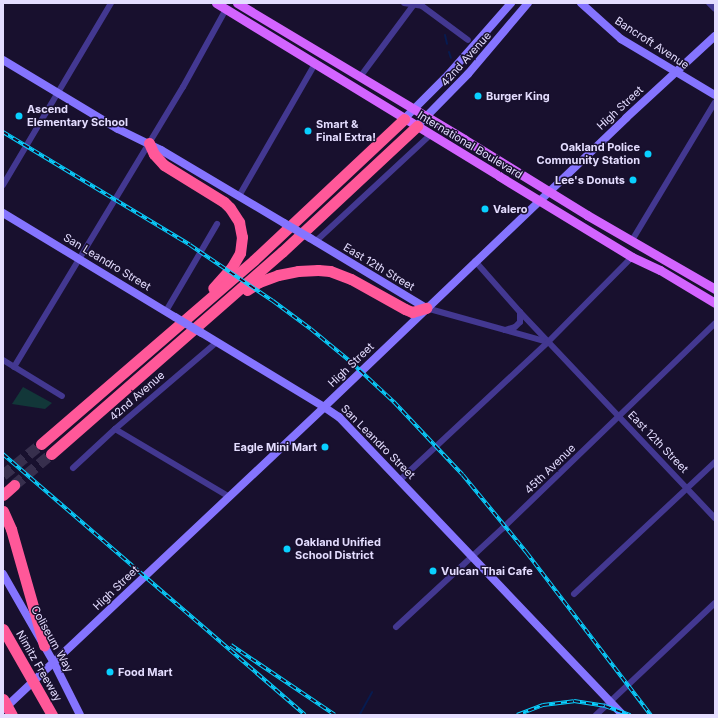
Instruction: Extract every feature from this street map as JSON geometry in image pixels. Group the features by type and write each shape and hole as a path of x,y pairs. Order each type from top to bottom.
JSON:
{"highway":[{"path":"41,444 254,260 404,119"},
{"path":"51,454 293,242 417,126"},
{"path":"149,143 154,154 164,165 216,197 230,208 239,222 242,237 240,253 232,267 165,337"},
{"path":"172,348 251,287 274,277 298,271 318,270 341,275 412,312 426,308"},
{"path":"3,495 14,485"},
{"path":"3,511 11,529 44,646"},
{"name":"Nimitz Freeway","path":"3,629 52,715"},
{"path":"3,699 12,715"}],"main road":[{"name":"International Boulevard","path":"216,3 632,257 660,270 715,303"},
{"name":"International Boulevard","path":"237,3 247,5 360,77 631,242 715,289"},
{"name":"42nd Avenue","path":"404,119 458,65 511,3"},
{"name":"42nd Avenue","path":"417,126 468,74 528,3"},
{"name":"Bancroft Avenue","path":"581,3 621,39 715,95"},
{"name":"High Street","path":"3,710 475,261 715,36"},
{"name":"East 12th Street","path":"3,60 118,129 149,143 426,308"},
{"name":"San Leandro Street","path":"3,213 324,406 346,424 623,715"},
{"name":"Coliseum Way","path":"3,574 54,663 80,715"}],"street":[{"path":"3,184 111,3"},
{"path":"404,3 422,6 468,40"},
{"path":"709,3 715,9"},
{"path":"360,77 414,4"},
{"path":"14,367 149,143 226,10"},
{"path":"239,196 315,64"},
{"path":"631,242 715,102"},
{"path":"313,240 430,135"},
{"path":"166,311 217,224"},
{"path":"400,480 548,342 632,257"},
{"path":"475,261 548,342"},
{"name":"East 12th Street","path":"426,308 548,342 715,518"},
{"path":"503,330 515,327 520,322 520,312"},
{"name":"45th Avenue","path":"396,627 715,323"},
{"name":"42nd Avenue","path":"73,468 217,342"},
{"path":"3,360 62,396"},
{"path":"115,430 228,496"},
{"path":"574,594 688,489 715,462"},
{"path":"596,715 715,603"}],"green space":[{"path":"23,387 52,403 45,409 12,404"}],"waterway":[{"path":"445,35 447,44"},
{"path":"449,52 451,58"},
{"path":"360,714 372,692"}],"tunnel":[{"path":"3,475 41,444"},
{"path":"14,485 51,454"}],"railway":[{"path":"3,132 190,245 273,301 311,329 351,362 394,402 463,475 527,553 651,715"},
{"path":"3,454 305,715"},
{"path":"231,645 335,715"},
{"path":"517,715 543,705 574,701 605,706 630,715"}],"place":[{"name":"Burger King","path":"478,96"},
{"name":"Ascend Elementary School","path":"19,116"},
{"name":"Smart & Final Extra!","path":"308,131"},
{"name":"Oakland Police Community Station","path":"648,154"},
{"name":"Lee's Donuts","path":"633,180"},
{"name":"Valero","path":"485,209"},
{"name":"Eagle Mini Mart","path":"325,447"},
{"name":"Oakland Unified School District","path":"287,549"},
{"name":"Vulcan Thai Cafe","path":"433,571"},
{"name":"Food Mart","path":"110,672"}]}
